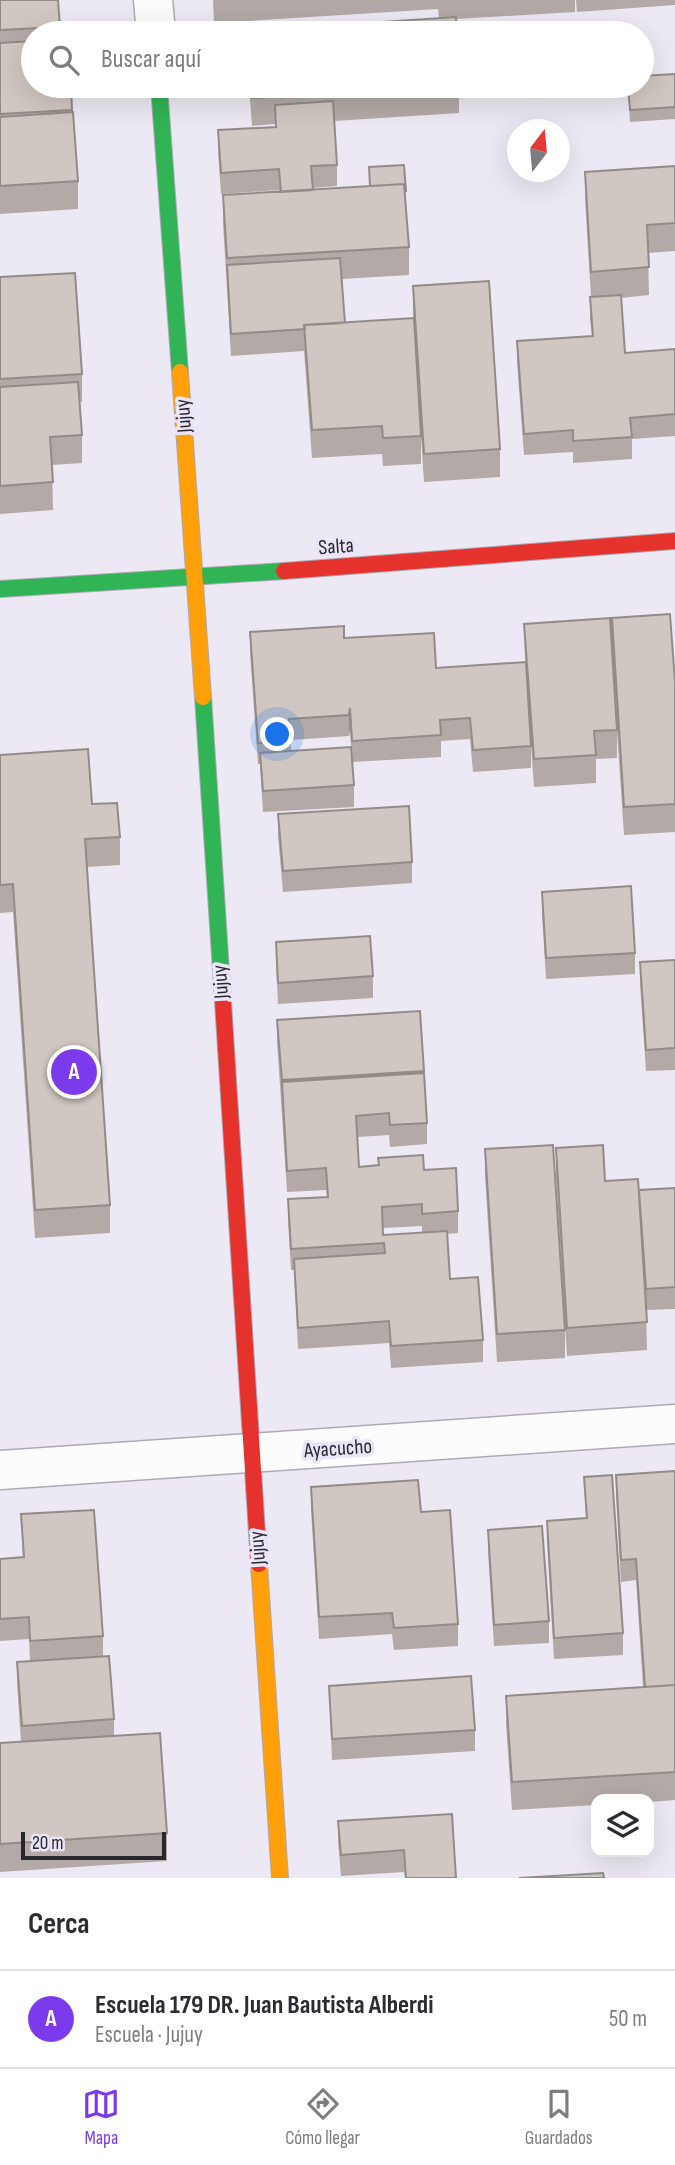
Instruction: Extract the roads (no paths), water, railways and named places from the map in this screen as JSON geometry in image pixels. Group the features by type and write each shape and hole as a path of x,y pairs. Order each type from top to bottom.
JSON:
{"street":[{"path":"153,0 155,21"},
{"name":"Jujuy","path":"160,98 195,578 250,1455 280,1878"},
{"name":"Salta","path":"0,589 195,578 675,541"},
{"name":"Ayacucho","path":"0,1470 675,1424"}],"place":[{"name":"Escuela 179 DR. Juan Bautista Alberdi","path":"74,1072"}]}
